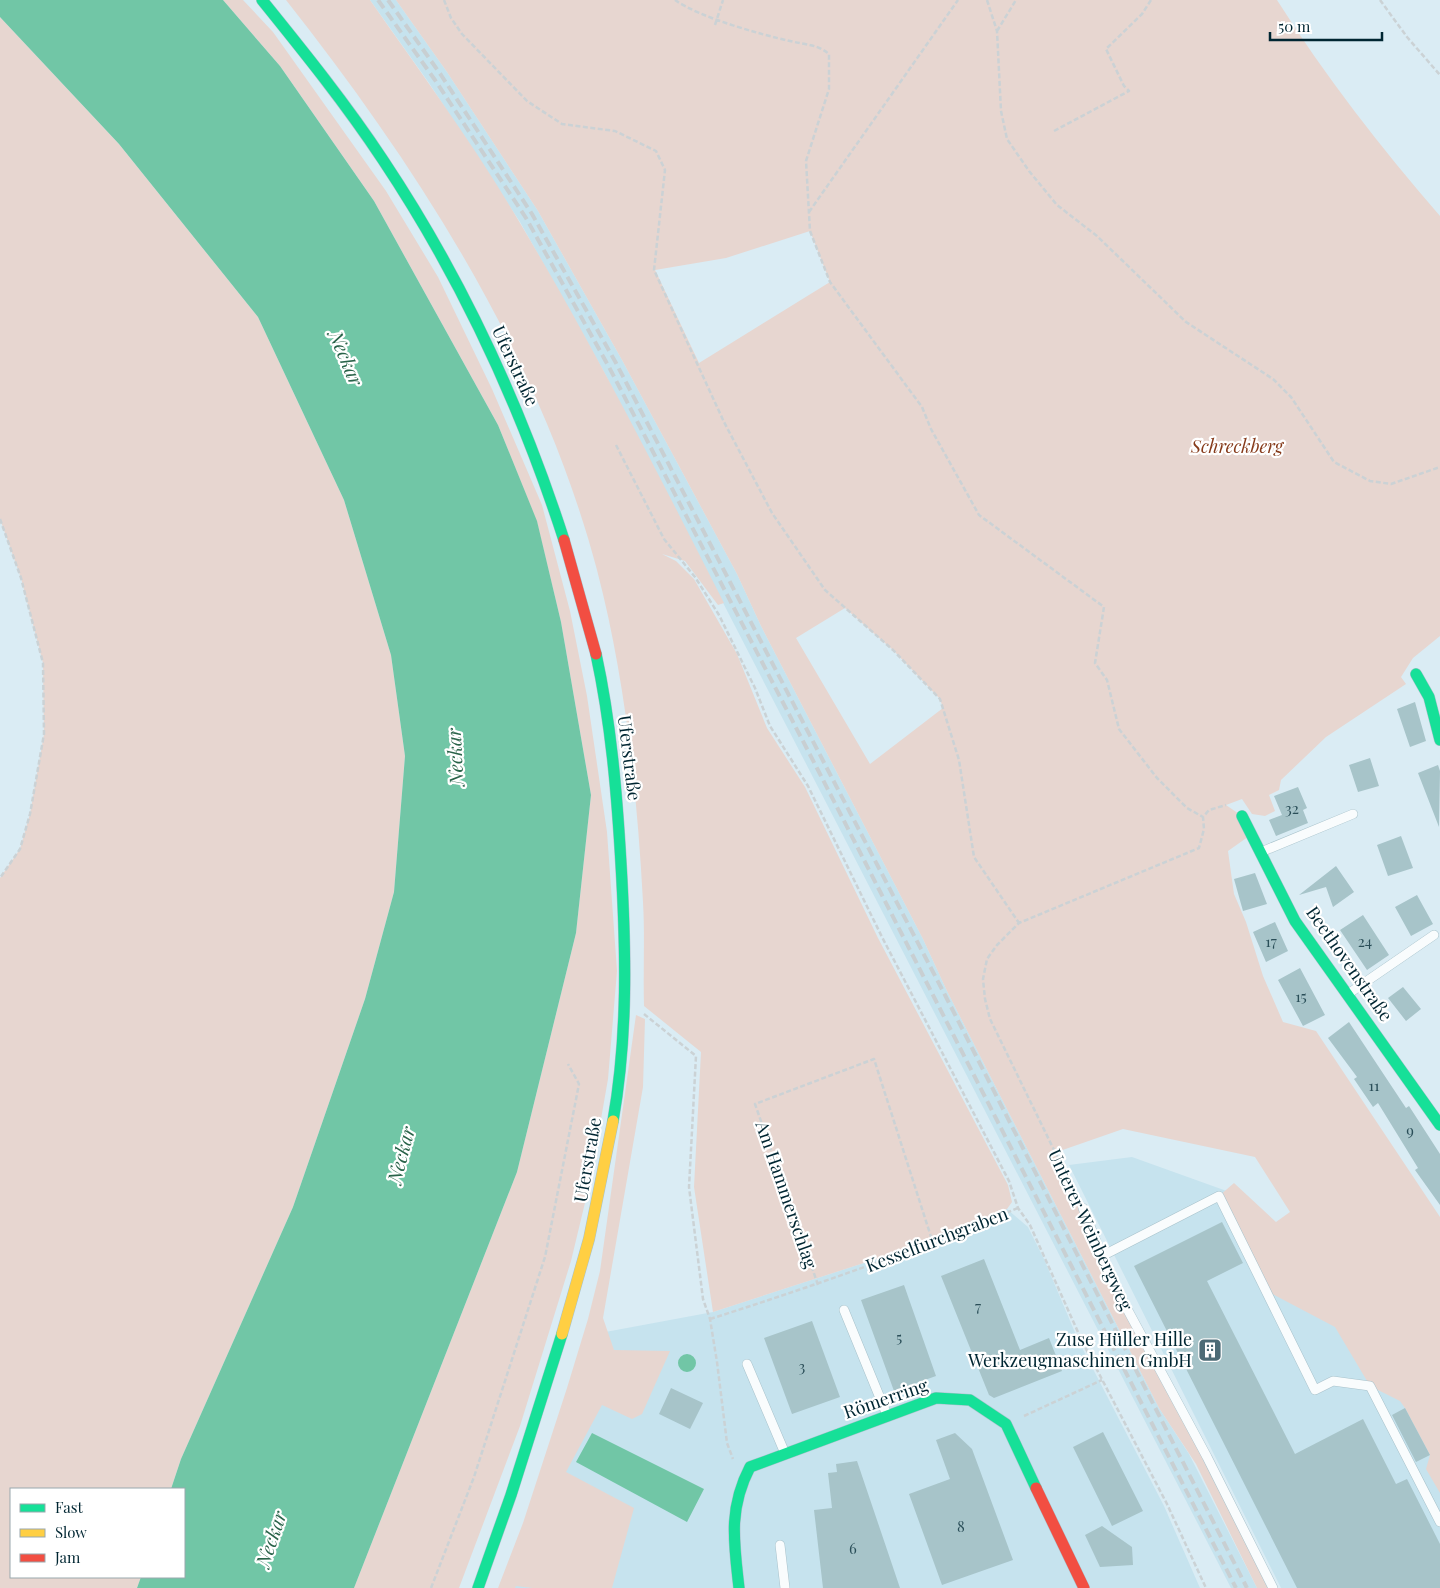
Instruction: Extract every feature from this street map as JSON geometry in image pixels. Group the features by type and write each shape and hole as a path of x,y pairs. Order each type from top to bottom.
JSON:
{"main road":[{"name":"Uferstraße","path":"262,0 343,104 398,183 454,278 513,400 550,494 584,605 602,685 618,799 624,922 625,1002 620,1070 610,1143 594,1223 575,1298 498,1534 478,1588"},
{"path":"1416,674 1422,681 1428,697 1440,740"},
{"name":"Beethovenstraße","path":"1242,816 1295,921 1440,1125"},
{"name":"Römerring","path":"739,1588 733,1535 734,1502 750,1467 936,1398 970,1400 1006,1424"},
{"path":"1006,1424 1084,1588"}],"lane":[{"path":"1261,852 1353,814"},
{"path":"1348,994 1434,935"},
{"path":"1102,1256 1219,1196 1315,1390 1333,1381 1370,1386 1440,1522"},
{"name":"Unterer Weinbergweg","path":"1083,1208 1111,1280 1207,1457 1273,1588"},
{"path":"844,1310 887,1416"},
{"path":"747,1364 785,1454"},
{"path":"780,1545 785,1588"}],"path":[{"path":"444,0 451,18 462,34 527,101 562,124 615,131 656,151 664,170 654,270 724,422 772,512 825,590 893,650 940,699 959,760 974,858 1019,923 1199,848 1204,829 1203,817 1209,810 1226,805 1242,816"},
{"path":"675,0 718,19 790,41 819,46 829,54 829,89 806,161 810,230 830,282 922,407 931,429 979,515 1104,607 1095,663 1107,680 1119,729 1157,778 1187,808 1203,817"},
{"path":"715,25 723,0"},
{"path":"809,213 958,0"},
{"path":"987,0 997,31 1001,111 1007,139 1057,205 1098,236 1186,322 1273,379 1291,397 1334,462 1370,481 1391,484 1440,467"},
{"path":"997,31 1016,0"},
{"path":"1054,131 1129,91 1124,86 1106,50 1142,14 1151,0"},
{"path":"1380,0 1407,37 1440,75"},
{"path":"616,445 664,539 696,577 719,615 747,671 770,726 808,786 882,937 1010,1180 1018,1208"},
{"path":"0,519 21,578 42,664 44,734 30,814 20,849 0,878"},
{"name":"Unterer Weinbergweg","path":"1019,923 997,945 987,959 983,978 985,999 990,1019 1083,1208"},
{"path":"638,1010 696,1056 689,1186 703,1299 710,1319 727,1443 738,1469 744,1477"},
{"name":"Am Hammerschlag","path":"818,1285 755,1104 874,1059 933,1243"},
{"path":"431,1588 474,1477 545,1257 579,1084 568,1064"},
{"name":"Kesselfurchgraben","path":"710,1319 818,1285 933,1243 1018,1208 1034,1233 1082,1341 1168,1504 1206,1588"},
{"path":"1006,1424 1102,1380"}],"shaded area":[{"path":"370,0 396,0 447,72 538,211 622,360 737,574 761,626 923,939 947,991 1159,1408 1189,1454 1257,1588 1231,1588 603,370 520,222 429,83"},
{"path":"1132,1157 1235,1194 1256,1246 1440,1244 1440,1588 1281,1588 1069,1165"},
{"path":"1007,1209 1028,1227 1044,1259 1079,1342 1164,1506 1200,1588 507,1588 600,1333 713,1312 947,1236"}],"green space":[{"path":"223,0 243,0 273,32 386,191 438,277 492,389 542,505 570,611 587,696 607,832 617,971 608,1079 590,1182 571,1261 520,1426 459,1588 354,1588 517,1172 576,933 591,795 561,622 537,522 498,425 374,201 280,66"},
{"path":"286,0 370,0 503,194 600,364 724,603 718,605 685,561 662,554 676,561 694,579 737,654 767,728 805,787 878,938 1008,1185 1012,1202 1007,1209 947,1236 713,1312 694,1187 701,1052 644,1006 643,902 628,734 607,610 573,492 544,416 509,342 471,270 429,199 383,131 336,65"},
{"name":"Schreckberg","path":"396,0 1277,0 1314,56 1354,111 1440,216 1440,636 1413,658 1401,677 1406,684 1326,737 1281,780 1279,790 1269,795 1275,811 1265,816 1252,814 1242,799 1226,805 1242,816 1252,834 1228,851 1234,894 1246,922 1263,976 1283,1022 1316,1031 1440,1217 1440,1493 1426,1469 1430,1455 1400,1401 1370,1386 1335,1327 1265,1290 1219,1196 1234,1183 1276,1222 1290,1212 1255,1157 1123,1129 1054,1153 1083,1208 1111,1279 1273,1588 1257,1588 1196,1464 1159,1408 947,991 923,939 761,626 737,574 622,360 538,211 447,72","holes":["810,231 830,282 699,363 655,270 726,258","845,608 893,650 940,699 943,708 870,764 796,638"]},
{"path":"0,17 119,144 258,317 344,500 391,655 405,756 394,892 365,999 293,1207 181,1459 171,1488 10,1488 10,1578 141,1578 137,1588 0,1588 0,878 20,849 30,814 44,734 43,663 21,578 0,519"},
{"path":"636,1015 645,1019 643,1087 603,1318 614,1350 670,1351 642,1414 632,1419 602,1405 566,1472 634,1508 612,1588 533,1588 516,1586 515,1588 498,1588 523,1523 567,1388 600,1271"}],"water":[{"name":"Neckar","path":"0,0 223,0 280,66 374,201 498,425 537,521 561,622 591,795 576,933 517,1172 354,1588 137,1588 141,1578 185,1578 185,1488 171,1488 181,1459 293,1207 365,999 394,892 405,756 391,655 344,500 258,317 119,144 0,17"},
{"path":"683,1354 691,1354 696,1359 694,1370 683,1372 678,1367 678,1359"},
{"path":"592,1433 704,1489 687,1522 576,1462"}],"building":[{"path":"1415,702 1426,741 1410,747 1397,709"},
{"path":"1370,758 1379,786 1358,792 1349,765"},
{"path":"1438,765 1440,771 1439,827 1418,773"},
{"path":"1298,787 1307,808 1303,810 1308,823 1276,836 1269,820 1282,815 1274,796"},
{"path":"1401,836 1413,868 1388,876 1377,845"},
{"path":"1336,866 1354,892 1333,907 1326,887 1299,895"},
{"path":"1255,873 1267,904 1243,911 1234,879"},
{"path":"1417,895 1433,924 1411,936 1395,907"},
{"path":"1363,915 1389,955 1367,970 1340,930"},
{"path":"1275,922 1288,951 1266,962 1253,932"},
{"path":"1300,968 1325,1015 1303,1026 1278,980"},
{"path":"1403,987 1421,1009 1406,1021 1388,998"},
{"path":"1349,1022 1406,1108 1409,1106 1440,1154 1440,1205 1415,1170 1418,1168 1378,1103 1373,1107 1354,1079 1357,1077 1328,1038"},
{"name":"Zuse Hüller Hille Werkzeugmaschinen GmbH","path":"1222,1222 1243,1263 1207,1281 1295,1454 1363,1419 1396,1484 1407,1479 1440,1544 1440,1588 1297,1588 1134,1266"},
{"path":"984,1259 1020,1350 1049,1338 1062,1371 994,1398 989,1395 941,1276"},
{"path":"904,1285 936,1376 894,1391 861,1300"},
{"path":"812,1321 840,1397 792,1414 764,1338"},
{"path":"671,1388 703,1403 690,1429 659,1414"},
{"path":"1405,1408 1430,1455 1416,1462 1392,1415"},
{"path":"1103,1432 1143,1511 1112,1526 1073,1447"},
{"path":"955,1433 972,1449 1013,1560 942,1585 909,1494 950,1479 936,1440"},
{"path":"857,1461 900,1588 823,1588 814,1510 832,1508 828,1473 837,1472 836,1464"},
{"path":"1102,1526 1132,1547 1133,1565 1100,1567 1085,1535"}],"railway":[{"path":"378,0 435,80 526,218 609,367 819,772 1236,1588"},
{"path":"388,0 441,75 532,214 616,363 945,995 1247,1588"}],"traffic: fast":[{"path":"262,0 324,78 369,139 438,250 487,344 508,392 529,441 564,540"},
{"path":"596,654 606,706 613,759 624,928 623,1025 618,1089 613,1121"},
{"path":"1416,674 1429,697 1440,740"},
{"path":"1242,816 1295,921 1440,1125"},
{"path":"478,1588 511,1495 562,1334"},
{"path":"739,1588 734,1526 738,1497 750,1467 936,1398 970,1400 1006,1424 1036,1488"}],"traffic: slow":[{"path":"562,1334 589,1239 613,1121"}],"traffic: jam":[{"path":"564,540 596,654"},
{"path":"1036,1488 1084,1588"}],"place":[{"name":"Zuse Hüller Hille Werkzeugmaschinen GmbH","path":"1210,1350"}]}
